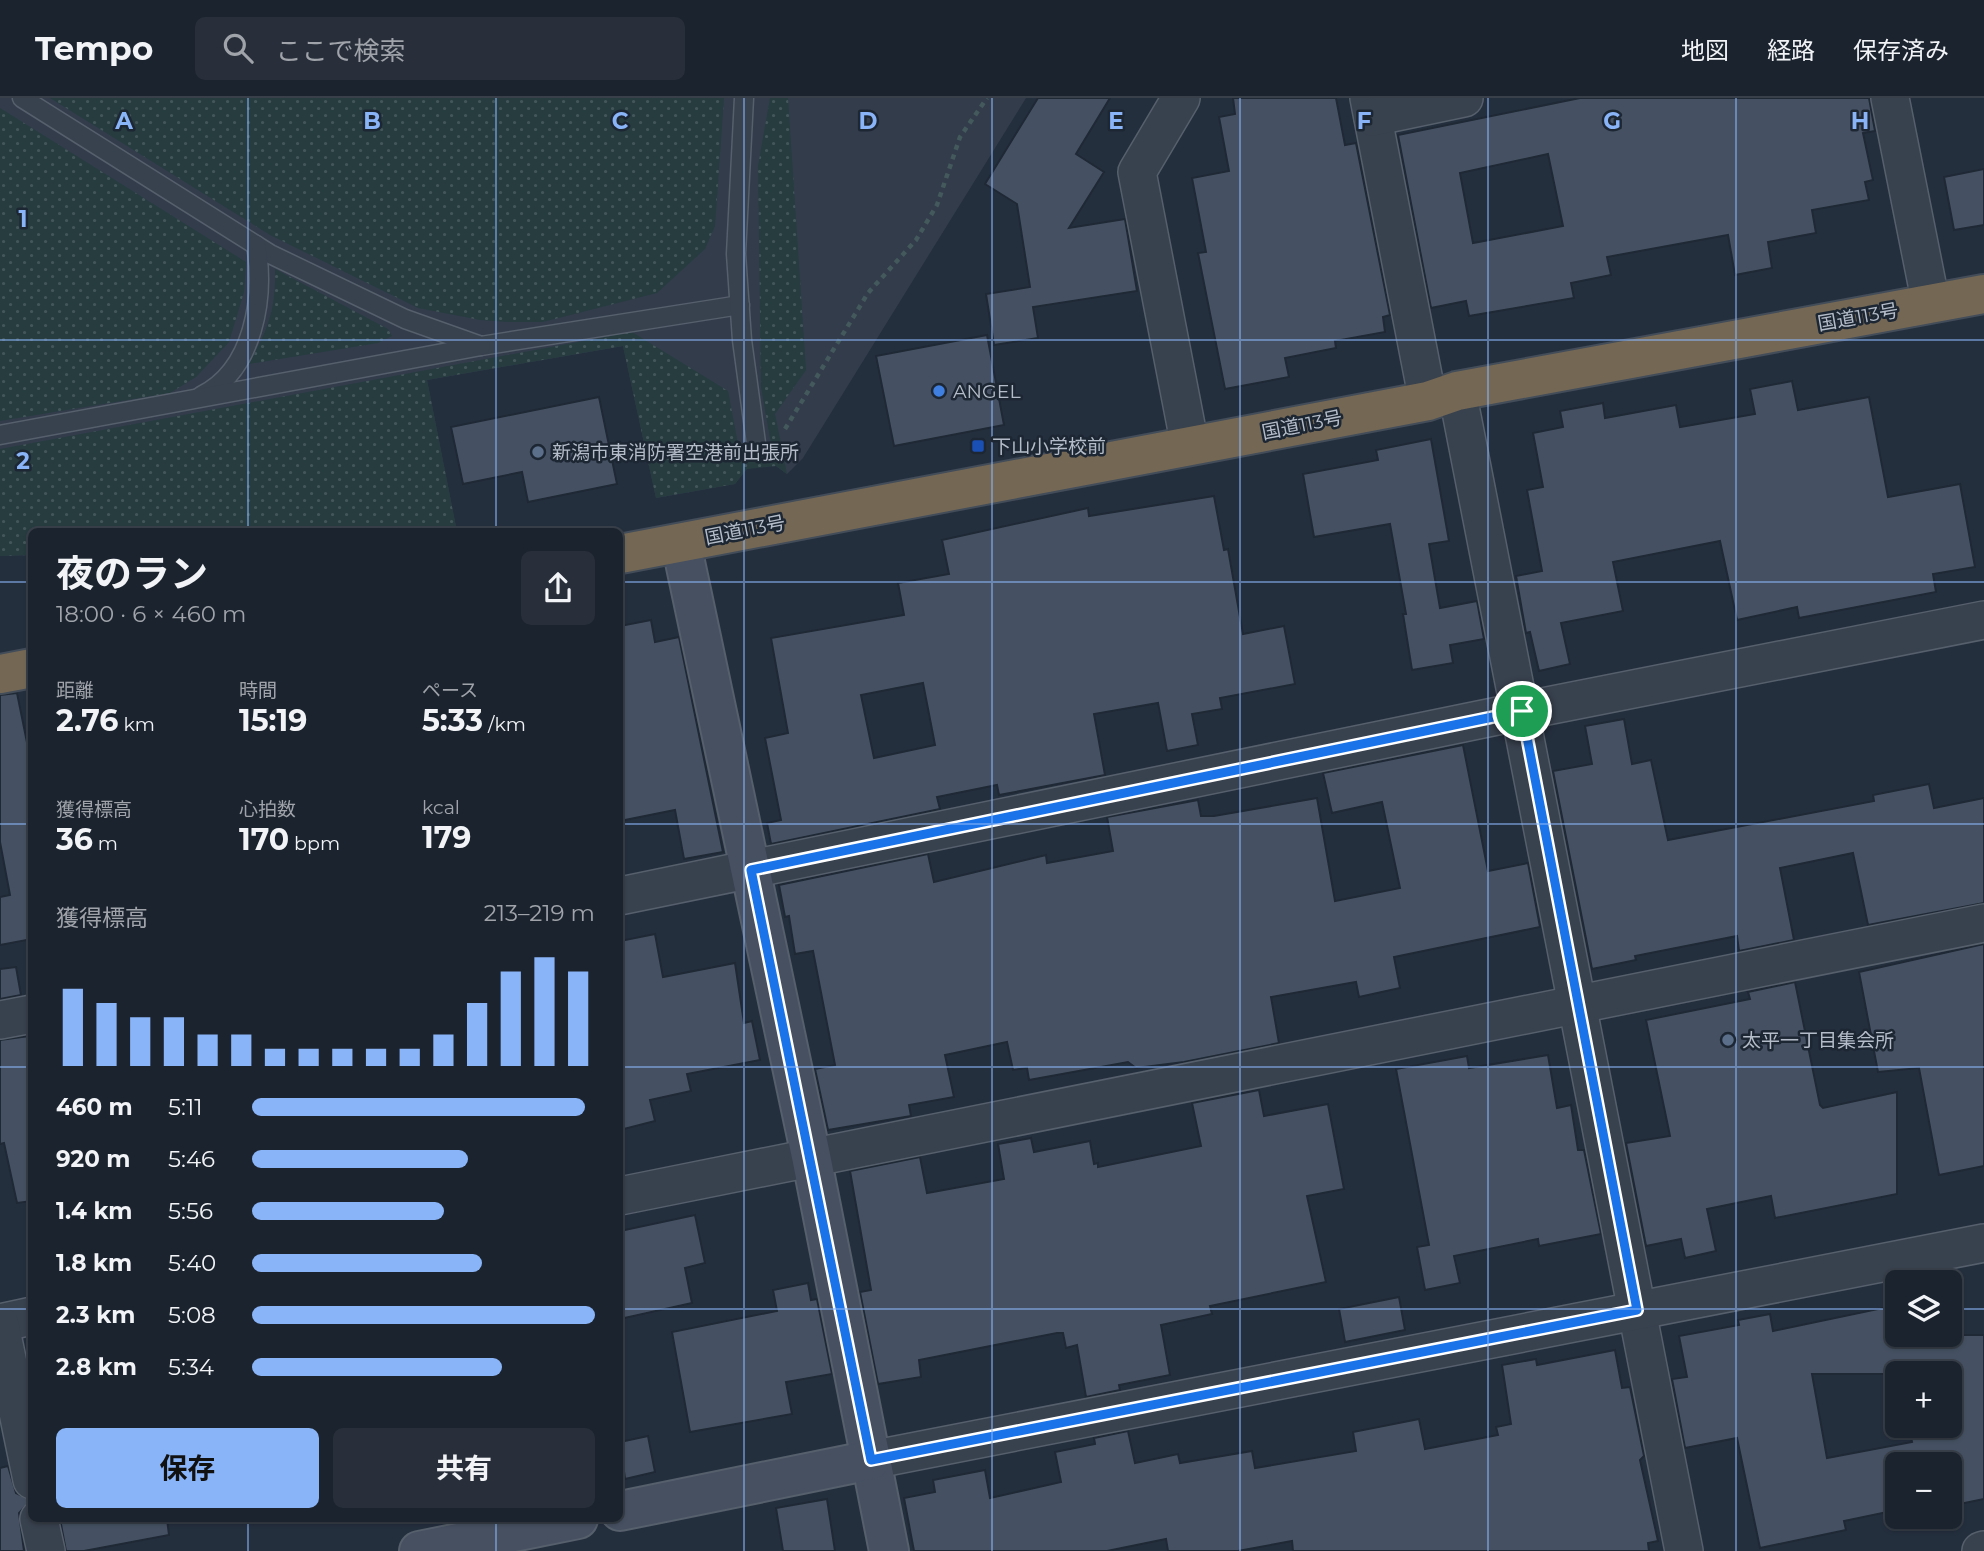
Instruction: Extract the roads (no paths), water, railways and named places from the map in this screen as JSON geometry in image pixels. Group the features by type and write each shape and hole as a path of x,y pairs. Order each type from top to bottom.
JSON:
{"highway":[{"name":"国道113号","path":"623,553 1984,294"},
{"path":"0,674 28,668"}],"street":[{"path":"1181,98 1137,172 1190,446"},
{"path":"1464,98 1371,107 1522,711 1684,1551"},
{"path":"1890,98 1931,304"},
{"path":"681,543 811,1156 889,1551"},
{"path":"623,895 1522,711 1984,620"},
{"path":"623,1195 1984,923"},
{"path":"0,1020 28,1015"},
{"path":"623,1510 1984,1242"},
{"path":"28,1318 0,1324 28,1460"},
{"path":"40,1522 46,1551"},
{"path":"419,1551 564,1522"}],"lane":[{"path":"22,98 256,245 405,319 481,346"},
{"path":"744,98 736,254 757,443"},
{"path":"192,401 217,385 245,349 257,314 260,291 261,271 256,245"},
{"path":"0,435 481,346 740,305"}],"place":[{"name":"ANGEL","path":"939,391"},
{"name":"下山小学校前","path":"978,446"},
{"name":"新潟市東消防署空港前出張所","path":"538,452"},
{"name":"太平一丁目集会所","path":"1728,1040"}]}
